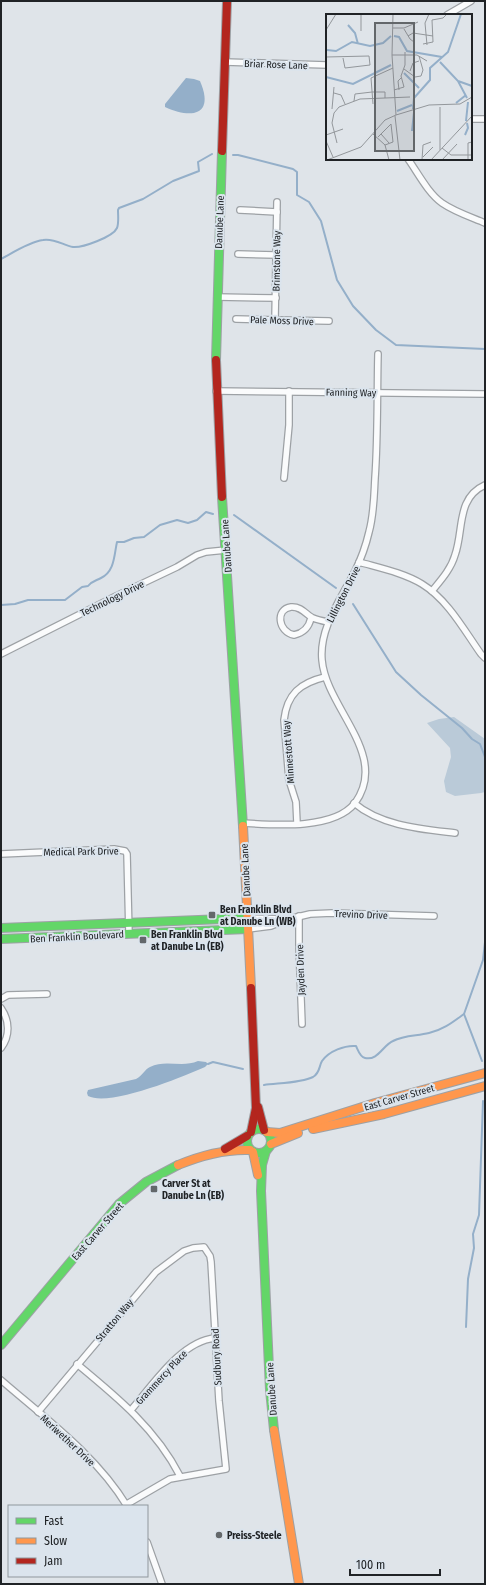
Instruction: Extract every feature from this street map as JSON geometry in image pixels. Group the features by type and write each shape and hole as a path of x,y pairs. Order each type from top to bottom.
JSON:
{"street":[{"name":"Danube Lane","path":"227,1 217,297 216,391 243,823 256,1091 259,1111 266,1131"},
{"path":"449,14 471,1"},
{"name":"Briar Rose Lane","path":"225,62 326,65"},
{"path":"472,119 485,119"},
{"path":"409,160 431,192 441,202 485,223"},
{"name":"Brimstone Way","path":"275,320 277,202"},
{"path":"240,210 277,212"},
{"path":"238,254 276,255"},
{"path":"217,297 276,298"},
{"name":"Pale Moss Drive","path":"236,318 329,321"},
{"name":"Lillington Drive","path":"243,823 297,823 332,819 340,815 354,803 363,784 365,762 363,753 331,692 325,676 322,650 324,633 328,622 359,562 369,532 374,504 378,354"},
{"name":"Fanning Way","path":"216,391 485,394"},
{"path":"284,478 289,425 289,392"},
{"path":"432,591 447,572 456,554 462,516 469,499 478,488 485,485"},
{"name":"Technology Drive","path":"1,654 177,567 197,555 206,552 226,550"},
{"path":"359,562 415,580 432,591 449,609 480,654 485,658"},
{"path":"311,618 307,628 300,634 289,634 284,631 281,626 281,616 285,610 290,607 300,609 309,614 311,618 328,622"},
{"name":"Minnestott Way","path":"297,823 296,802 289,780 284,720 285,711 288,701 295,691 311,681 325,676"},
{"path":"354,803 372,815 392,822 416,828 456,833"},
{"name":"Medical Park Drive","path":"1,854 114,849 125,851 129,934"},
{"name":"Trevino Drive","path":"248,929 271,926 289,919 310,914 332,913 434,916"},
{"name":"Jayden Drive","path":"299,916 302,1024"},
{"name":"Trevino Drive","path":"248,918 270,917 289,919"},
{"name":"Ben Franklin Boulevard","path":"1,928 248,918"},
{"name":"Ben Franklin Boulevard","path":"1,940 248,929"},
{"path":"1,999 8,995 47,994"},
{"path":"1,1008 6,1016 8,1030 7,1038 1,1048"},
{"name":"East Carver Street","path":"266,1131 276,1133 290,1130 375,1103 485,1073"},
{"name":"East Carver Street","path":"269,1148 289,1136 318,1128 384,1114 485,1086"},
{"name":"Danube Lane","path":"249,1134 254,1118 256,1091"},
{"path":"257,1129 266,1131 271,1138 269,1148 260,1154 251,1151 246,1144 249,1134 257,1129"},
{"name":"East Carver Street","path":"219,1152 249,1134"},
{"name":"Danube Lane","path":"269,1148 262,1165 261,1191 268,1360 279,1462 299,1584"},
{"name":"East Carver Street","path":"1,1345 99,1227 133,1191 175,1166 219,1152 237,1150 251,1151"},
{"name":"Danube Lane","path":"251,1151 257,1165 261,1191"},
{"name":"Sudbury Road","path":"180,1476 226,1469 220,1424 211,1262 210,1256 204,1247"},
{"name":"Stratton Way","path":"38,1412 156,1272 184,1251 204,1247"},
{"name":"Grammercy Place","path":"131,1410 180,1354 201,1340 215,1338"},
{"path":"77,1364 131,1410 164,1449 180,1476 164,1482 127,1505"},
{"name":"Meriwether Drive","path":"1,1380 82,1451 112,1484 127,1505"},
{"path":"148,1545 162,1584"}],"shaded area":[{"path":"454,717 485,739 485,792 455,796 446,792 444,781 451,757 450,748 427,723 439,719"}],"water":[{"path":"186,78 200,81 205,102 198,112 184,113 165,107 165,104"},
{"path":"198,1061 206,1062 208,1064 194,1072 129,1094 112,1098 98,1098 88,1096 87,1093 88,1090 136,1079 148,1068 156,1065 168,1063 186,1064"}],"waterway":[{"path":"1,259 27,245 38,241 55,241 77,247 104,238 110,235 117,228 119,208 143,199 173,181 199,171 198,162 212,154"},
{"path":"233,155 293,169 297,172 297,195 309,202 321,221 337,280 353,306 376,330 396,345 485,349"},
{"path":"1,605 15,604 28,600 65,600 82,587 88,586 92,582 106,575 113,562 117,542 124,542 134,538 144,537 160,525 177,520 188,523 197,520 206,512 213,514"},
{"path":"234,515 336,588"},
{"path":"353,604 396,672 421,695 462,728 472,739 480,744 485,757"},
{"path":"482,1061 464,1014 483,960 485,942"},
{"path":"264,1085 296,1082 313,1077 317,1074 325,1057 342,1048 356,1046 359,1053 363,1057 373,1057 393,1041 434,1032 448,1025 464,1014"},
{"path":"208,1064 213,1062 243,1069"},
{"path":"466,1327 468,1279 474,1248 473,1234 479,1215 483,1101"}],"traffic: fast":[{"path":"216,360 222,151"},
{"path":"222,497 243,826"},
{"path":"1,928 248,918"},
{"path":"1,939 248,929"},
{"path":"259,1129 268,1132 271,1141 268,1150 259,1153 250,1150 247,1141 250,1132 259,1129"},
{"path":"266,1151 262,1165 261,1191 270,1390 274,1430"},
{"path":"1,1345 119,1204 146,1182 178,1165"}],"traffic: slow":[{"path":"243,826 251,988"},
{"path":"267,1132 280,1133 375,1103 485,1073"},
{"path":"313,1129 384,1114 485,1086"},
{"path":"271,1144 298,1133"},
{"path":"178,1165 214,1153 250,1150"},
{"path":"253,1152 258,1175"},
{"path":"274,1430 299,1584"}],"traffic: jam":[{"path":"222,151 227,1"},
{"path":"216,360 222,497"},
{"path":"251,988 256,1108 251,1132"},
{"path":"258,1107 264,1130"},
{"path":"225,1149 247,1136"}],"place":[{"name":"Ben Franklin Blvd at Danube Ln (WB)","path":"212,915"},
{"name":"Ben Franklin Blvd at Danube Ln (EB)","path":"143,940"},
{"name":"Carver St at Danube Ln (EB)","path":"154,1189"},
{"name":"Preiss-Steele","path":"219,1535"}]}
